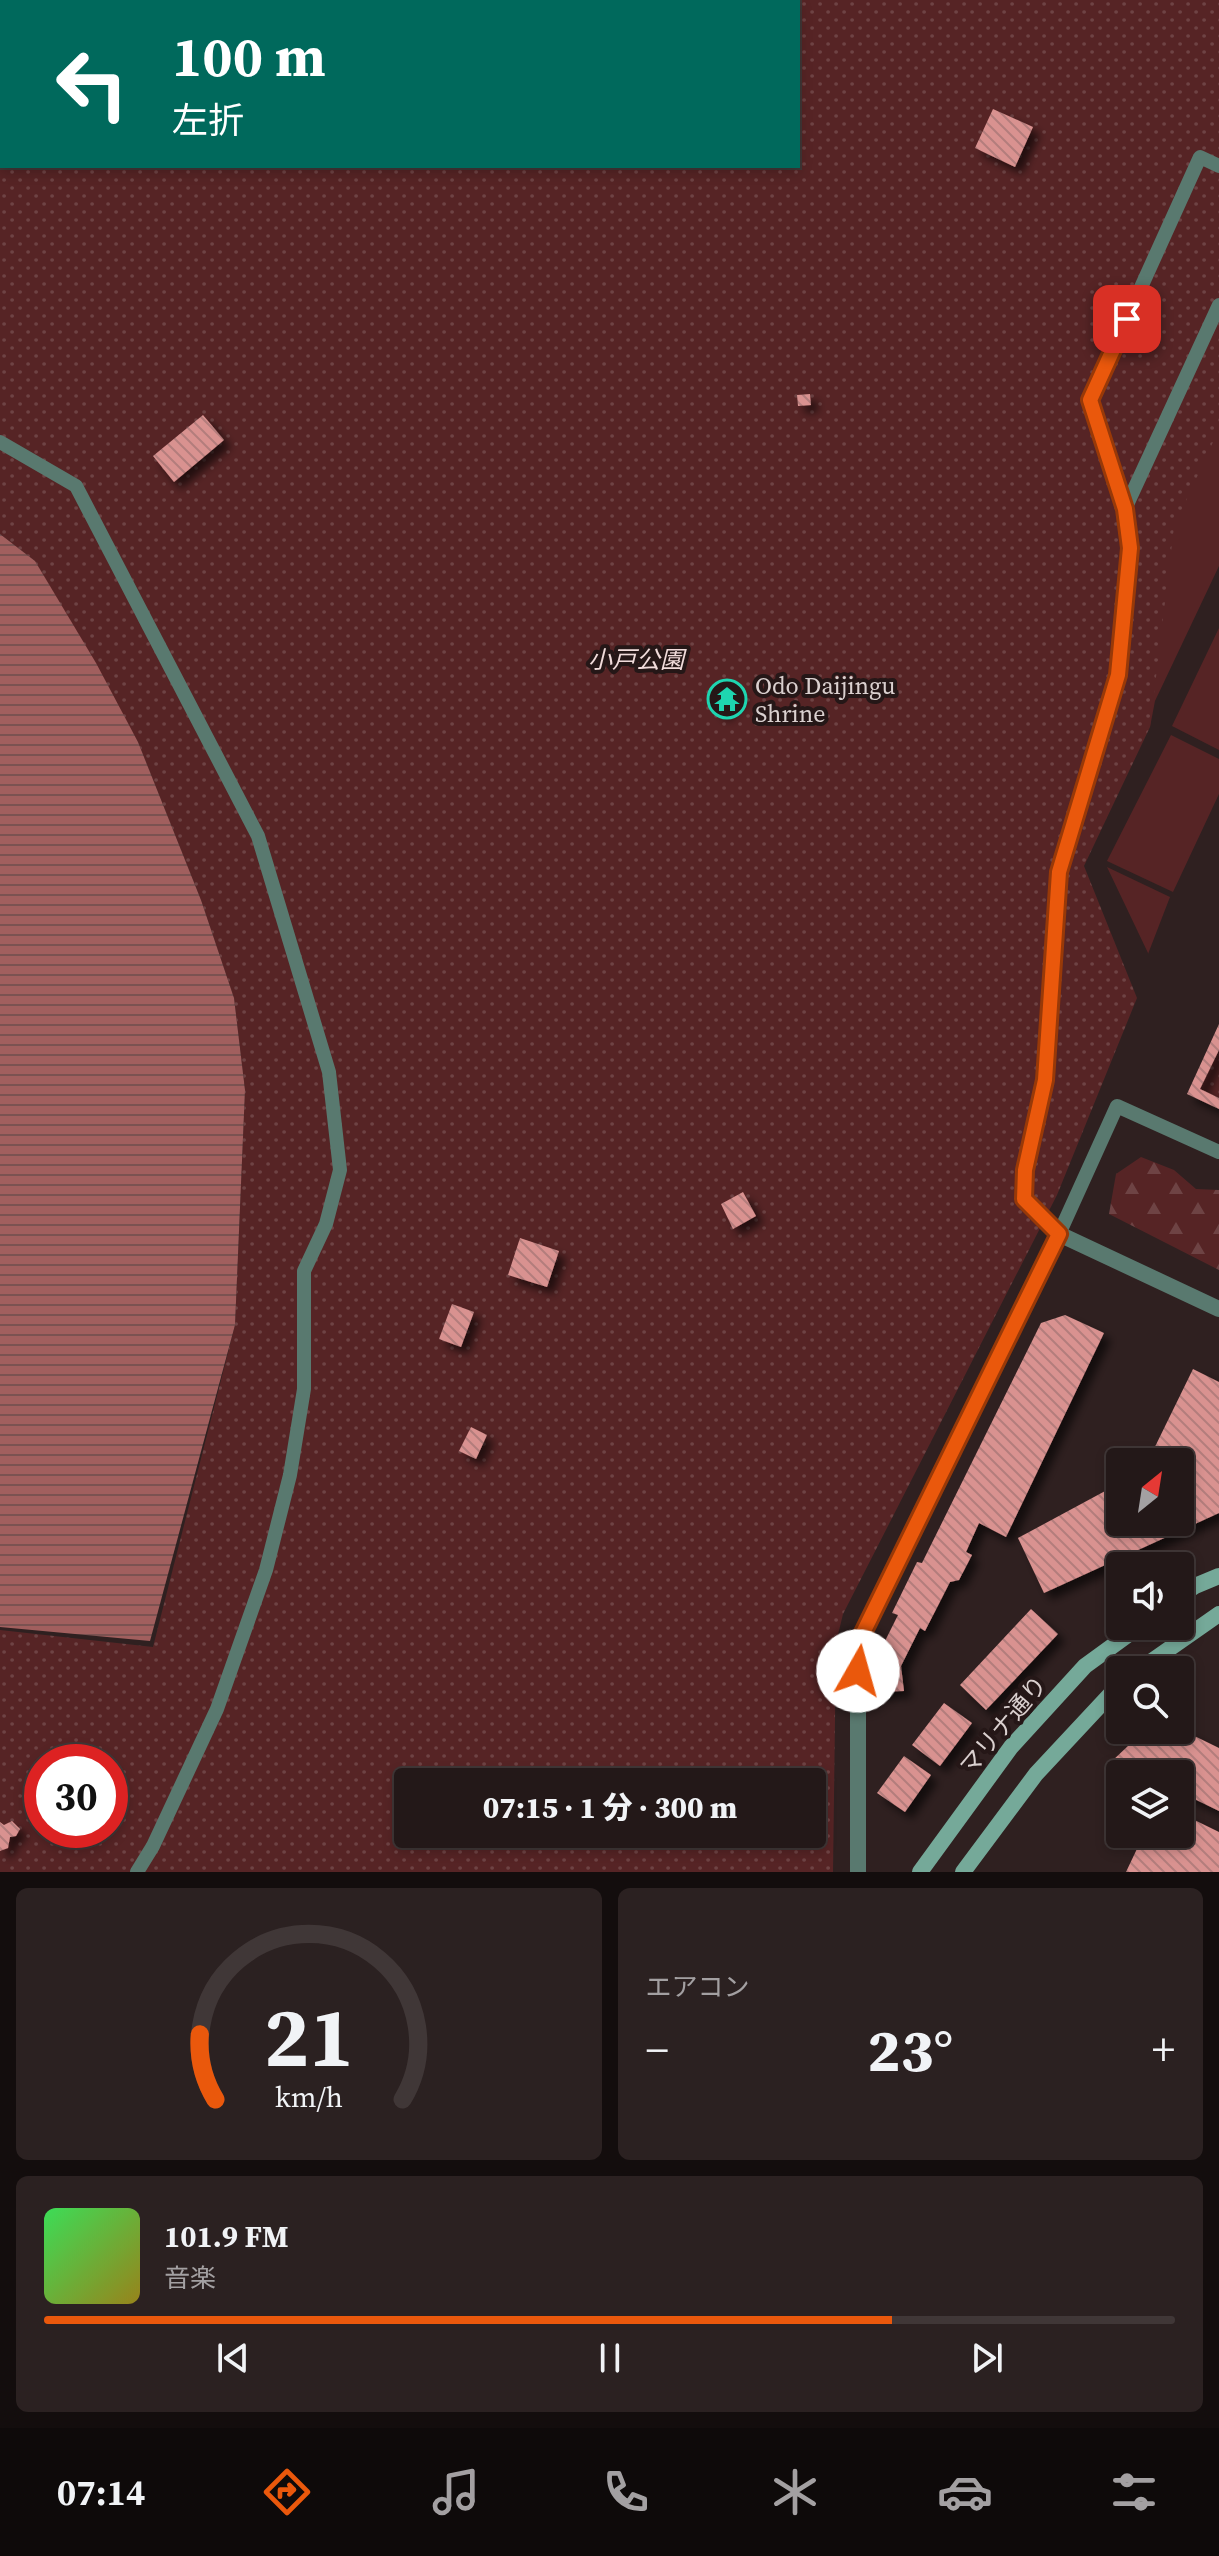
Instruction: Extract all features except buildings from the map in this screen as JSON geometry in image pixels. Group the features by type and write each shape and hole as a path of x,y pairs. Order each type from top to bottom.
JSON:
{"street":[{"path":"858,1872 858,1643 1059,1234 1219,1309"},
{"path":"1194,1587 1219,1576"},
{"path":"1159,1656 1219,1614"},
{"name":"マリナ通り","path":"920,1872 1011,1747 1085,1666 1121,1640"},
{"path":"963,1872 1036,1774 1106,1699"}],"lane":[{"path":"1219,166 1200,157 1090,400 1125,509 1130,548 1118,675 1059,872 1045,1080 1025,1170 1024,1199 1059,1234 1117,1106 1219,1152"},
{"path":"1125,509 1219,305"},
{"path":"0,442 76,486 258,836 329,1072 340,1170 326,1224 304,1271 304,1389 290,1475 266,1570 217,1709 153,1846 137,1872"}],"green space":[{"name":"小戸公園","path":"800,0 1219,0 1219,429 1174,527 1150,727 1084,866 1137,998 1057,1195 843,1614 836,1643 833,1872 0,1872 0,1630 153,1647 235,1325 245,1090 234,998 201,900 138,742 35,561 0,534 0,168 800,168"},
{"path":"1219,387 1219,566 1155,701 1150,727 1149,496"},
{"path":"1219,628 1219,750 1172,726"},
{"path":"1171,735 1219,759 1219,794 1173,892 1107,861"},
{"path":"1107,867 1170,897 1148,954 1148,953"},
{"path":"1219,1050 1219,1098 1200,1089"},
{"path":"1141,1157 1174,1170 1196,1189 1219,1190 1219,1270 1109,1214 1116,1174"}],"shaded area":[{"path":"0,534 35,561 96,663 138,742 201,900 234,998 245,1090 235,1325 150,1641 0,1627"}],"place":[{"name":"Odo Daijingu Shrine","path":"727,699"}],"route":[{"path":"858,1671 858,1643 1059,1234 1024,1199 1025,1170 1045,1080 1059,872 1118,675 1130,548 1125,509 1090,400 1127,319"}]}
